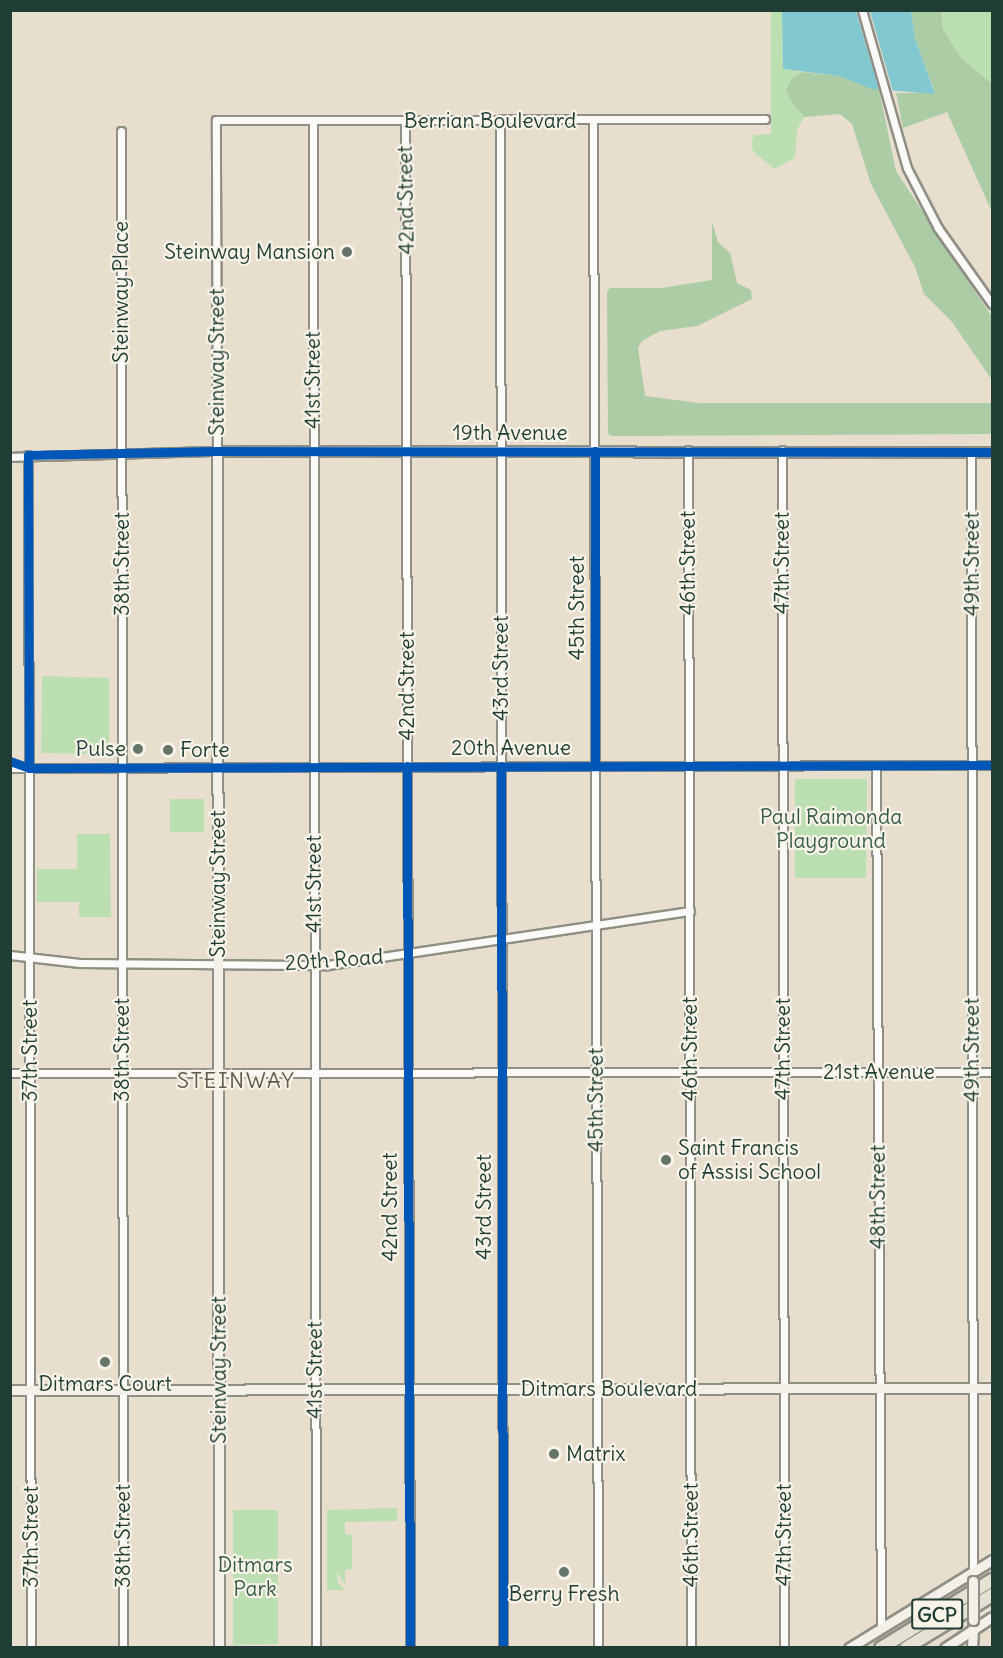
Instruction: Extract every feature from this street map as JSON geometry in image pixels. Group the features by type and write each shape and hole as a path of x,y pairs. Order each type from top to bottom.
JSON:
{"highway":[{"name":"GCP","path":"881,1647 993,1580"},
{"name":"GCP","path":"906,1647 993,1595"}],"street":[{"path":"862,10 907,168 938,228 993,304"},
{"name":"Berrian Boulevard","path":"216,120 765,119"},
{"name":"Steinway Street","path":"216,120 219,1647"},
{"name":"43rd Street","path":"500,120 503,1647"},
{"name":"41st Street","path":"313,121 316,1647"},
{"name":"42nd Street","path":"405,121 408,451 410,1647"},
{"name":"45th Street","path":"593,121 598,1647"},
{"name":"Steinway Place","path":"121,132 122,452"},
{"name":"46th Street","path":"688,450 691,1647"},
{"name":"47th Street","path":"782,450 784,1647"},
{"name":"19th Avenue","path":"10,457 217,451 993,452"},
{"name":"38th Street","path":"122,452 123,1647"},
{"name":"49th Street","path":"971,1647 973,1625 972,453"},
{"name":"37th Street","path":"27,455 31,1647"},
{"name":"48th Street","path":"876,765 881,1628"},
{"name":"20th Avenue","path":"10,768 993,765"},
{"name":"20th Road","path":"10,955 29,959 123,963 314,965 408,954 690,910"},
{"name":"21st Avenue","path":"10,1073 993,1072"},
{"name":"Ditmars Boulevard","path":"10,1390 993,1388"},
{"path":"849,1647 973,1577 993,1560"},
{"path":"945,1647 973,1625 993,1617"}],"green space":[{"path":"771,11 782,11 783,69 802,72 793,77 791,101 804,117 797,130 795,158 774,169 753,151 751,143 754,135 771,134"},
{"path":"911,11 941,11 943,29 961,58 992,84 992,212 947,112 903,128 896,93 935,93 915,38"},
{"path":"941,11 992,11 992,84 961,58 943,29"},
{"path":"802,72 839,76 879,90 896,171 992,317 992,380 952,322 924,294 915,267 871,184 852,124 840,114 804,117 791,101 786,90 793,77"},
{"path":"712,222 718,242 730,253 737,283 751,290 752,299 697,326 660,331 642,341 638,348 645,396 699,403 992,403 992,434 611,436 608,433 607,292 610,288 661,288 712,280"},
{"path":"42,676 109,678 109,754 41,753"},
{"name":"Paul Raimonda Playground","path":"795,779 867,779 866,878 795,878"},
{"path":"170,799 204,799 204,832 170,832"},
{"path":"77,834 110,834 111,917 79,917 79,902 37,902 37,869 77,869"},
{"path":"397,1508 397,1521 345,1522 345,1534 352,1535 352,1569 345,1570 345,1585 337,1572 338,1583 345,1590 327,1590 327,1510"},
{"name":"Ditmars Park","path":"233,1510 278,1510 278,1644 233,1645"}],"water":[{"path":"782,11 911,11 915,38 935,94 872,89 839,76 783,69"}],"pier":[{"path":"856,11 870,11 894,95 880,93"}],"cycle path":[{"path":"29,768 28,455 217,451 992,452"},
{"path":"595,451 595,766"},
{"path":"10,761 29,768 992,765"},
{"path":"407,766 410,1648"},
{"path":"501,766 503,1648"}],"place":[{"name":"Steinway Mansion","path":"347,252"},
{"name":"Pulse","path":"138,749"},
{"name":"Forte","path":"168,750"},
{"name":"Saint Francis of Assisi School","path":"666,1160"},
{"name":"Ditmars Court","path":"105,1362"},
{"name":"Matrix","path":"554,1454"},
{"name":"Berry Fresh","path":"564,1572"}],"district":[{"name":"STEINWAY","path":"236,1081"}]}
